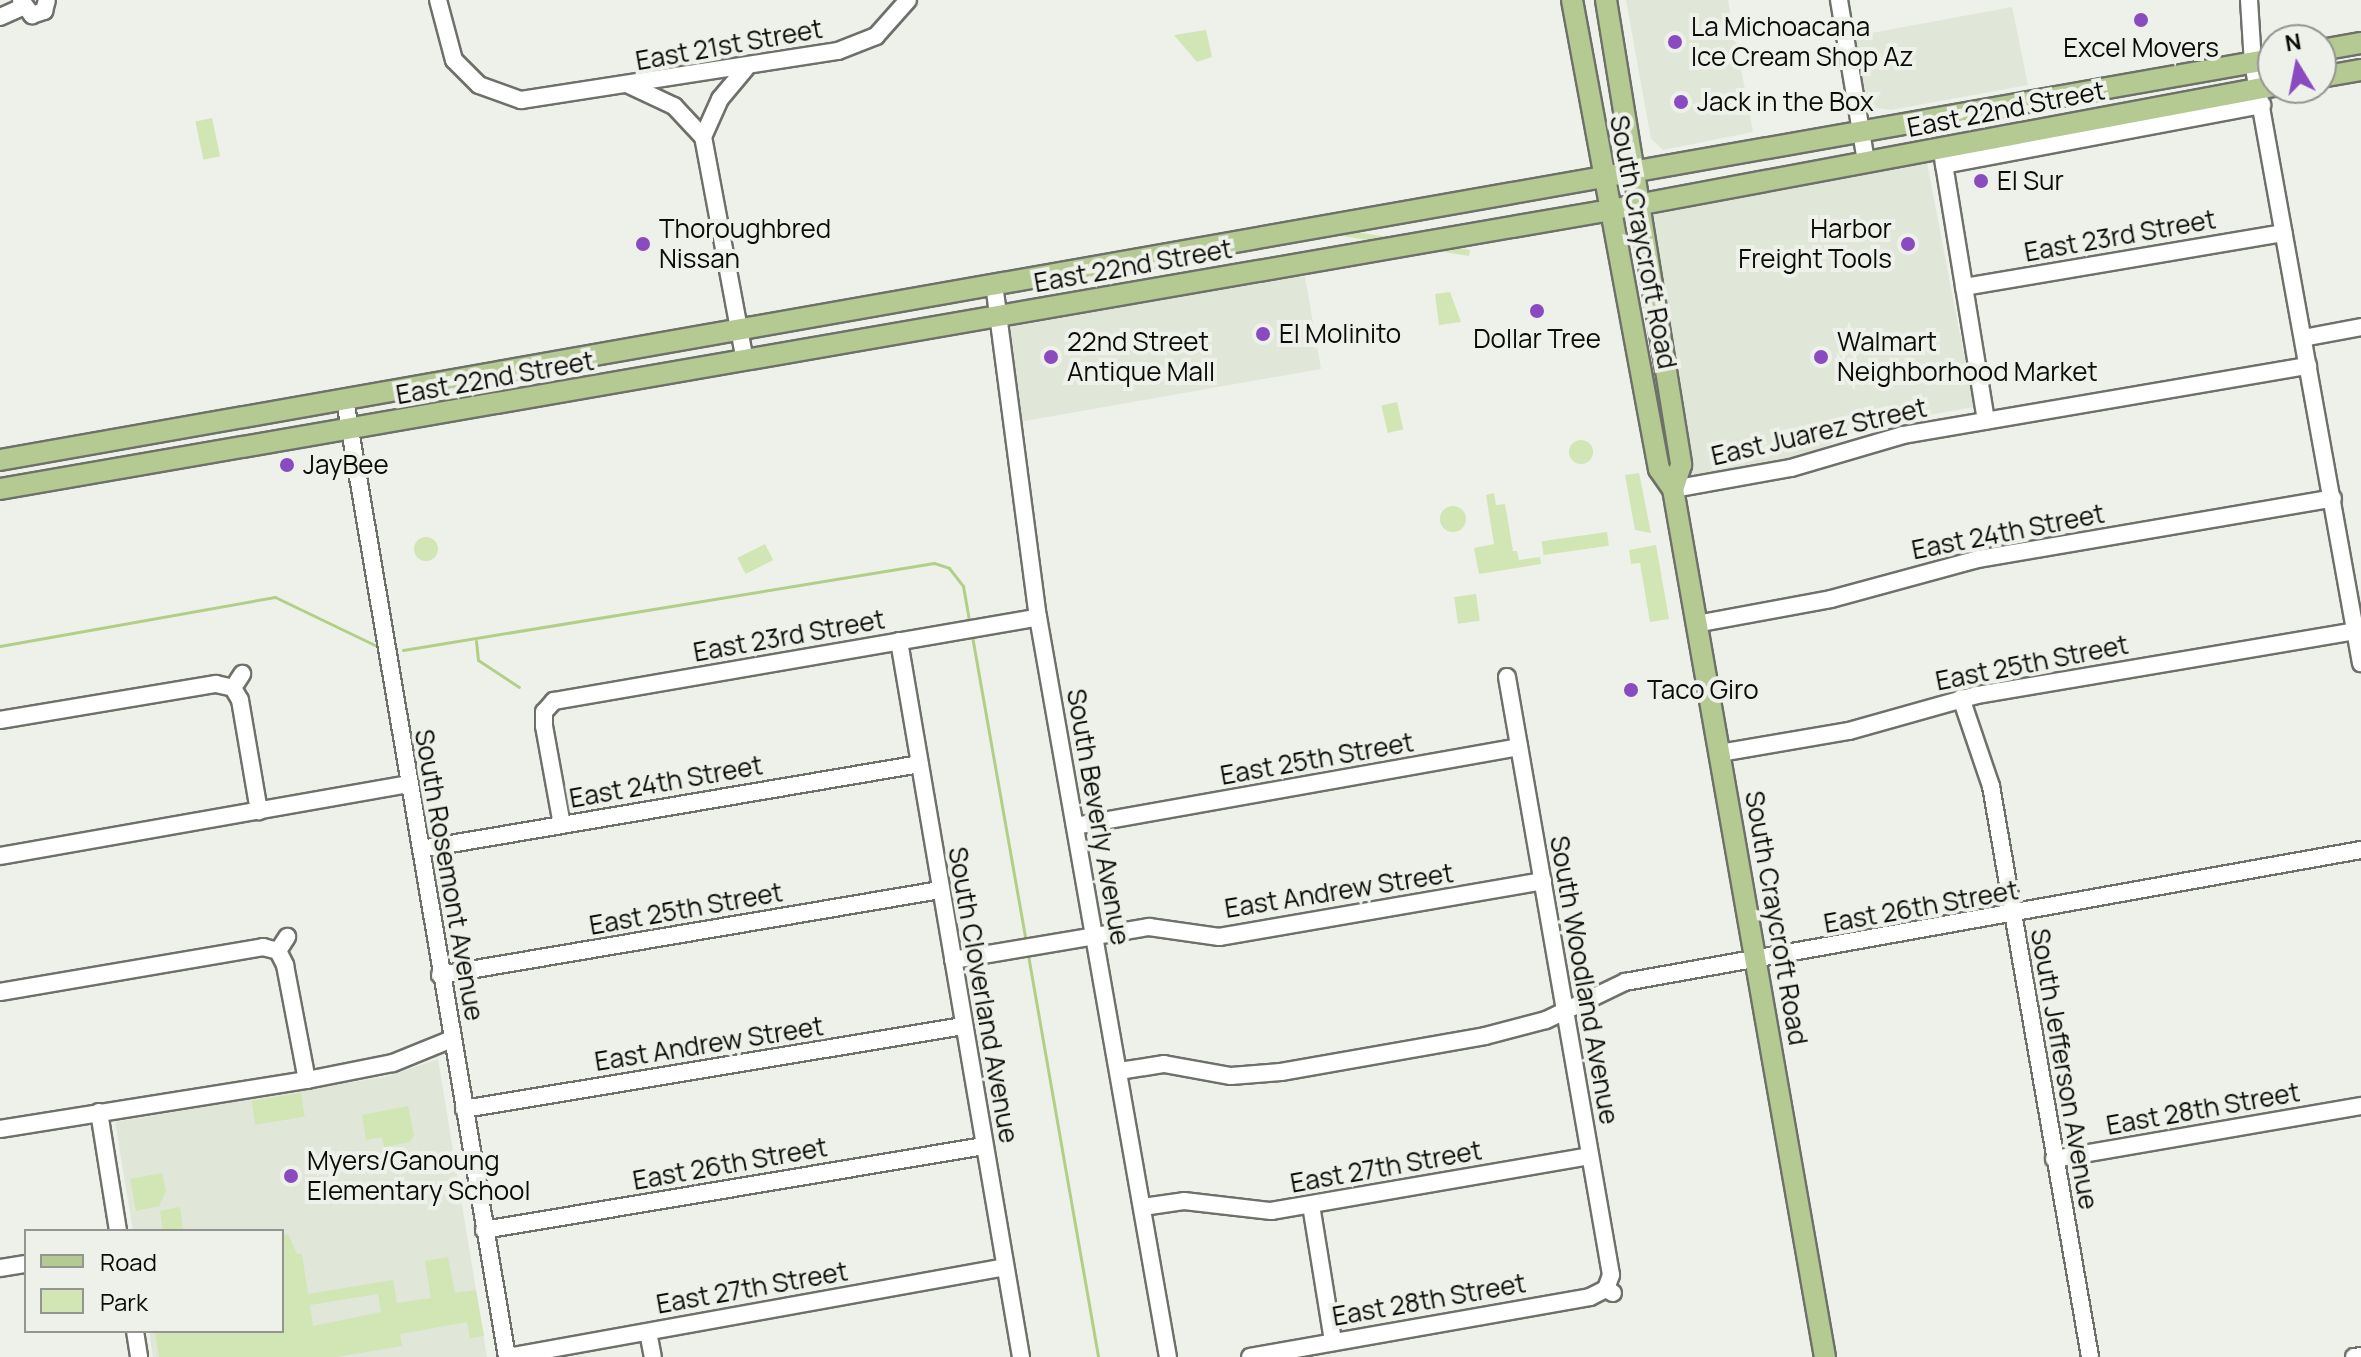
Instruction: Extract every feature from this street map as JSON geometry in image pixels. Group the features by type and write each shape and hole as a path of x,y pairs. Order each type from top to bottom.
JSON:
{"main road":[{"name":"South Craycroft Road","path":"1572,0 1659,469 1673,489 1825,1357"},
{"name":"South Craycroft Road","path":"1606,0 1681,465 1673,489"},
{"path":"2337,47 2361,43"},
{"name":"East 22nd Street","path":"2,460 2257,62"},
{"path":"2337,74 2361,70"},
{"name":"East 22nd Street","path":"4,488 1610,210 1866,161 1942,157 2257,94"},
{"path":"1636,346 1649,348 1657,382 1672,401"},
{"path":"2,460 4,488"}],"street":[{"path":"0,17 21,4 36,15 47,0"},
{"path":"438,0 454,60 479,85 521,100 627,85"},
{"name":"East 21st Street","path":"627,85 838,51 876,36 908,0"},
{"path":"1839,0 1866,161"},
{"path":"2249,0 2257,35"},
{"path":"745,361 703,137 720,99 746,68"},
{"name":"East 21st Street","path":"627,85 674,106 703,137"},
{"path":"2265,104 2283,233 2333,498 2355,585 2355,631 2361,663"},
{"path":"1942,157 1986,420"},
{"name":"East 23rd Street","path":"1964,287 2283,233"},
{"name":"South Beverly Avenue","path":"994,284 995,317 1038,617 1168,1357"},
{"path":"2303,338 2361,327"},
{"name":"East Juarez Street","path":"1673,489 1791,468 1903,435 2308,366"},
{"name":"South Rosemont Avenue","path":"345,400 507,1357"},
{"name":"East 24th Street","path":"1696,624 1831,599 1953,564 2333,498"},
{"name":"East 23rd Street","path":"562,825 544,726 544,703 1038,617"},
{"name":"East 25th Street","path":"1720,753 1849,731 1961,698 2355,631"},
{"name":"South Cloverland Avenue","path":"899,641 1021,1357"},
{"name":"South Woodland Avenue","path":"1507,677 1567,1006 1589,1156 1611,1275 1610,1291"},
{"path":"0,720 237,681 259,811"},
{"name":"South Jefferson Avenue","path":"1961,698 1988,772 2090,1357"},
{"name":"East 25th Street","path":"1075,826 1519,747"},
{"name":"East 24th Street","path":"421,849 920,764"},
{"path":"0,856 409,784"},
{"name":"East 26th Street","path":"1119,1071 1164,1064 1231,1076 1266,1075 1485,1036 1546,1020 1567,1006 1625,982 2013,916 2361,850"},
{"name":"East Andrew Street","path":"953,960 1149,927 1219,937 1543,881"},
{"name":"East 25th Street","path":"440,975 940,890"},
{"path":"0,992 282,944 307,1080"},
{"name":"East Andrew Street","path":"464,1109 963,1026"},
{"path":"0,1129 307,1080 393,1063 452,1039"},
{"name":"East 28th Street","path":"2054,1159 2361,1106"},
{"path":"99,1112 118,1229"},
{"name":"East 26th Street","path":"484,1230 984,1146"},
{"name":"East 27th Street","path":"1143,1207 1184,1201 1271,1211 1589,1156"},
{"path":"1311,1205 1333,1341"},
{"path":"0,1268 24,1264"},
{"name":"East 27th Street","path":"507,1357 1005,1267"},
{"name":"East 28th Street","path":"1250,1357 1610,1291"},
{"path":"648,1332 653,1357"},
{"path":"135,1333 139,1357"},
{"path":"2354,1357 2361,1356"}],"shaded area":[{"path":"1626,0 1728,0 1753,132 1663,150 1651,139"},
{"path":"2012,7 2028,85 1891,110 1868,107 1855,36"},
{"path":"1927,163 1974,407 1868,426 1807,455 1691,475 1649,213"},
{"path":"1296,276 1305,277 1321,369 1019,422 1004,333 1011,327"},
{"name":"Myers/Ganoung Elementary School","path":"438,1059 487,1357 153,1357 149,1333 284,1333 284,1229 133,1229 115,1122 389,1076"}],"green space":[{"path":"1206,30 1212,57 1197,62 1174,35"},
{"path":"212,118 220,156 203,160 195,122"},
{"path":"1328,227 1470,250 1469,256 1327,233"},
{"path":"1450,292 1461,322 1439,325 1435,294"},
{"path":"1397,402 1403,429 1388,433 1381,406"},
{"path":"1581,440 1592,447 1593,452 1586,463 1581,464 1570,457 1569,452 1576,441"},
{"path":"1639,473 1651,533 1635,530 1625,475"},
{"path":"1494,493 1496,505 1505,504 1513,551 1517,551 1519,560 1540,557 1541,564 1479,574 1474,548 1494,544 1486,495"},
{"path":"1453,506 1462,510 1466,519 1462,528 1453,532 1444,528 1440,519 1444,510"},
{"path":"1607,532 1609,546 1544,555 1542,541"},
{"path":"426,537 437,544 438,549 431,560 426,561 415,554 414,549 421,538"},
{"path":"765,544 773,560 746,574 737,558"},
{"path":"1656,545 1669,619 1650,622 1640,563 1631,564 1629,550"},
{"path":"1476,594 1480,621 1458,624 1454,597"},
{"path":"301,1093 305,1117 255,1125 252,1101"},
{"path":"408,1106 414,1135 410,1142 384,1147 382,1137 366,1140 362,1115"},
{"path":"162,1173 166,1191 159,1206 136,1211 130,1179"},
{"path":"180,1207 183,1229 163,1229 160,1211"},
{"path":"288,1234 297,1254 302,1254 308,1294 393,1280 397,1303 431,1298 425,1261 448,1257 455,1293 476,1290 484,1336 470,1338 467,1322 400,1334 402,1346 336,1357 159,1357 155,1333 284,1333 284,1235","holes":["378,1294 381,1312 313,1326 310,1305"]}],"waterway":[{"path":"403,650 934,563 949,568 963,586 970,624"},
{"path":"0,646 275,597 377,646"},
{"path":"972,636 1026,943"},
{"path":"476,641 478,660 519,687"},
{"path":"1028,955 1098,1357"}],"place":[{"name":"Excel Movers","path":"2141,20"},
{"name":"La Michoacana Ice Cream Shop Az","path":"1675,42"},
{"name":"Jack in the Box","path":"1681,102"},
{"name":"El Sur","path":"1981,181"},
{"name":"Thoroughbred Nissan","path":"643,244"},
{"name":"Harbor Freight Tools","path":"1908,244"},
{"name":"Dollar Tree","path":"1537,311"},
{"name":"El Molinito","path":"1263,334"},
{"name":"22nd Street Antique Mall","path":"1051,357"},
{"name":"Walmart Neighborhood Market","path":"1821,357"},
{"name":"JayBee","path":"287,465"},
{"name":"Taco Giro","path":"1631,690"},
{"name":"Myers/Ganoung Elementary School","path":"291,1176"}]}
